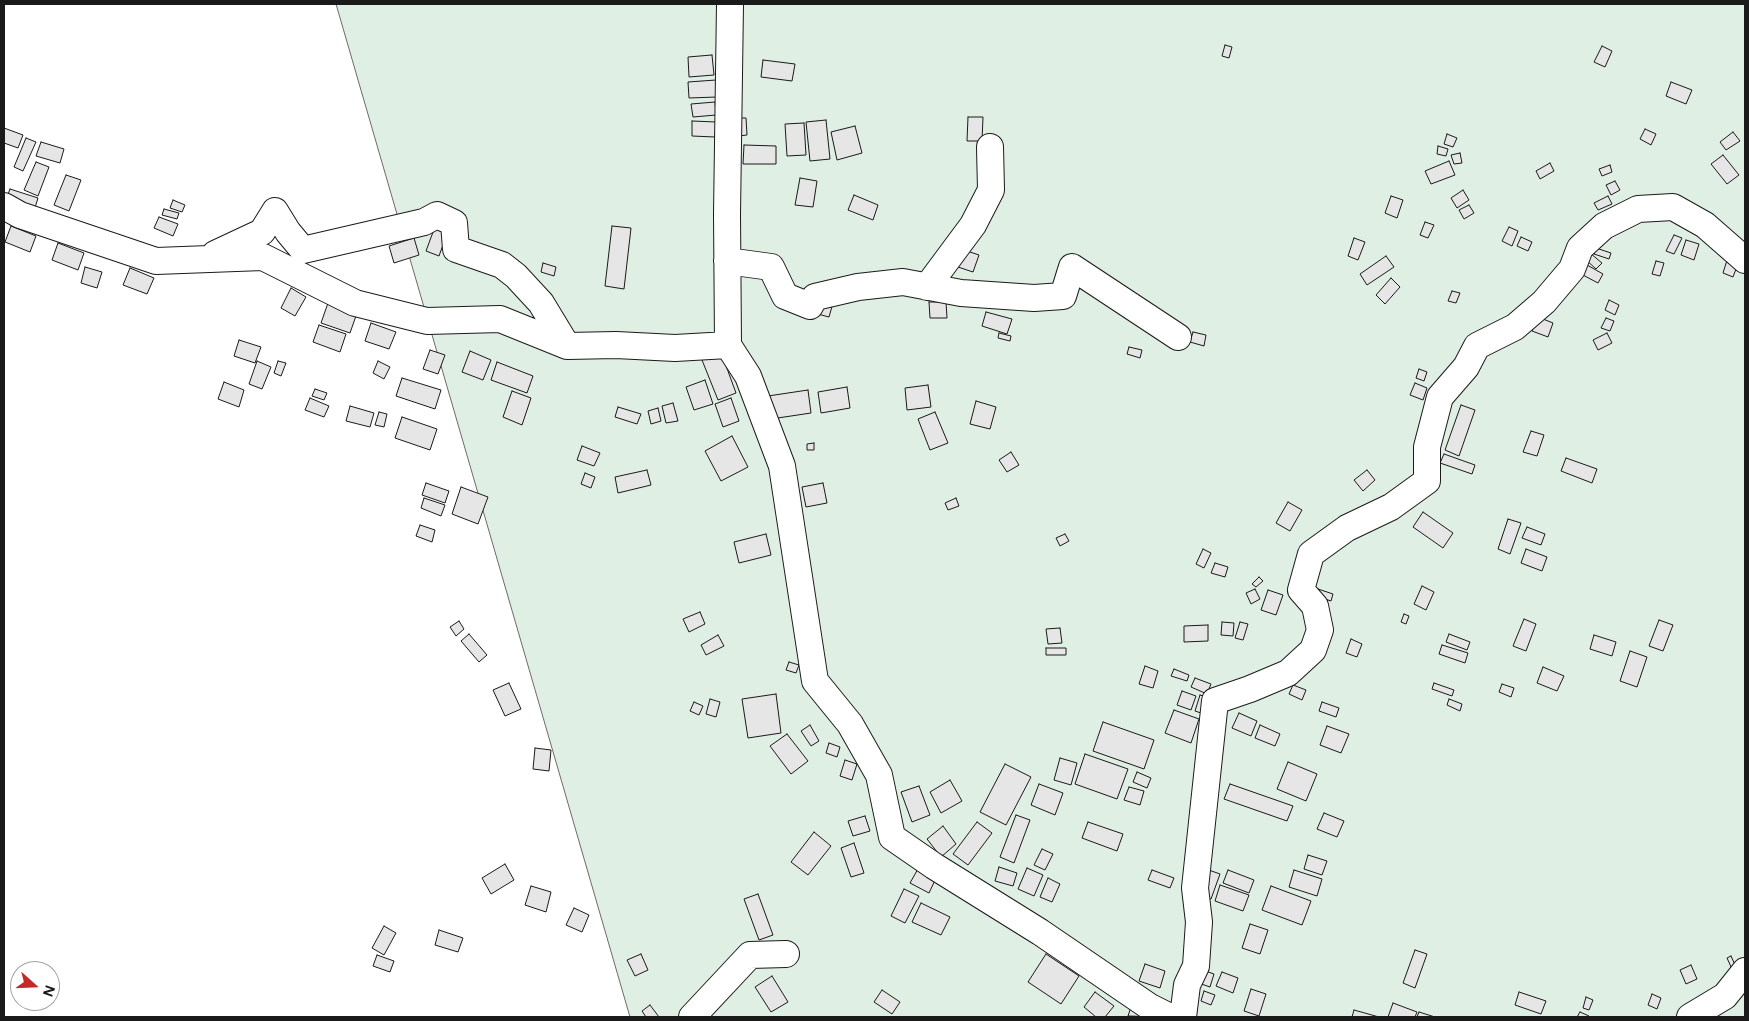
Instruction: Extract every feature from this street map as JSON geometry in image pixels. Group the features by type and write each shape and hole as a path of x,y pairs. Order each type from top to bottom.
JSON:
{"street":[{"path":"730,4 728,346 748,376 782,466 816,681 850,724 879,775 892,837 934,866 1040,932 1150,1007 1170,1017"},
{"path":"927,287 973,225 991,190 990,148"},
{"path":"4,206 20,215 156,261 263,257 355,303 427,321 500,319 567,346 616,345 675,348 728,346"},
{"path":"1184,1017 1187,984 1196,966 1199,922 1196,888 1215,701 1288,673 1313,650 1320,630 1315,606 1301,590 1311,554 1347,528 1391,507 1428,481 1427,447 1440,397 1466,367 1477,346 1515,328 1544,302 1572,269 1580,248 1604,226 1638,209 1673,207 1705,225 1745,260"},
{"path":"205,259 262,232 275,211 288,232 303,250 424,222 437,215 454,224 456,248 502,265 516,276 541,303 567,346"},
{"path":"728,261 770,267 785,296 810,306 815,297 858,287 903,282 961,293 1034,298 1063,296 1072,267 1178,337"},
{"path":"692,1017 750,955 786,954"},
{"path":"1690,1017 1725,996 1745,971"}],"green space":[{"path":"336,4 1745,4 1745,1017 630,1017"}],"building":[{"path":"1225,45 1232,47 1229,58 1222,56"},
{"path":"1602,46 1612,51 1605,67 1594,62"},
{"path":"712,55 714,75 689,77 688,57"},
{"path":"763,60 795,64 792,81 761,77"},
{"path":"716,80 717,97 689,98 688,82"},
{"path":"1671,82 1692,90 1686,104 1666,96"},
{"path":"715,102 716,115 693,117 691,104"},
{"path":"968,117 983,117 982,141 967,141"},
{"path":"738,118 746,118 747,135 738,136"},
{"path":"826,120 830,159 810,161 806,122"},
{"path":"692,121 716,122 715,137 692,136"},
{"path":"804,123 806,155 787,156 785,124"},
{"path":"855,126 862,153 837,160 831,132"},
{"path":"4,128 23,135 18,148 4,143"},
{"path":"1645,129 1656,134 1651,145 1640,139"},
{"path":"1733,132 1740,141 1726,150 1720,142"},
{"path":"1447,134 1457,138 1453,147 1444,144"},
{"path":"26,138 36,142 23,171 14,167"},
{"path":"41,142 64,149 60,163 36,156"},
{"path":"744,145 776,146 776,164 743,164"},
{"path":"1438,146 1448,149 1446,156 1437,154"},
{"path":"1460,153 1462,163 1454,164 1451,155"},
{"path":"1723,155 1739,175 1727,184 1711,164"},
{"path":"1449,161 1455,175 1431,184 1425,171"},
{"path":"36,162 49,167 38,196 24,190"},
{"path":"1550,163 1554,171 1540,179 1536,171"},
{"path":"1610,165 1612,172 1602,176 1599,169"},
{"path":"66,175 81,180 69,211 54,205"},
{"path":"800,178 817,181 813,207 795,205"},
{"path":"1615,181 1620,190 1611,195 1606,185"},
{"path":"10,189 38,198 34,211 5,202"},
{"path":"1463,190 1469,200 1457,208 1451,198"},
{"path":"854,195 878,205 873,220 848,210"},
{"path":"1391,196 1403,200 1397,218 1385,213"},
{"path":"1608,196 1612,204 1598,210 1594,203"},
{"path":"173,200 185,205 182,212 170,208"},
{"path":"1469,205 1474,213 1464,219 1459,210"},
{"path":"164,209 179,213 177,219 162,215"},
{"path":"159,217 178,224 173,236 154,228"},
{"path":"1425,222 1434,225 1428,238 1420,235"},
{"path":"436,224 449,228 439,256 426,251"},
{"path":"11,226 36,236 30,252 5,242"},
{"path":"612,226 631,228 624,289 605,286"},
{"path":"1509,227 1518,231 1512,246 1502,241"},
{"path":"1674,235 1682,238 1674,254 1666,251"},
{"path":"1521,237 1532,242 1528,251 1517,246"},
{"path":"414,238 419,255 394,263 389,246"},
{"path":"1354,238 1365,242 1358,260 1348,256"},
{"path":"1686,240 1699,244 1694,260 1681,255"},
{"path":"58,243 84,253 78,270 52,260"},
{"path":"1596,248 1611,253 1609,259 1594,254"},
{"path":"964,250 979,255 973,272 958,267"},
{"path":"1590,253 1602,263 1596,269 1585,259"},
{"path":"1386,256 1394,267 1367,285 1360,274"},
{"path":"1728,257 1739,261 1733,277 1723,273"},
{"path":"1656,261 1664,263 1660,276 1652,274"},
{"path":"543,263 556,267 554,276 541,272"},
{"path":"1587,265 1603,274 1598,283 1581,274"},
{"path":"85,267 102,272 97,288 81,283"},
{"path":"130,268 154,278 147,294 123,285"},
{"path":"1391,278 1400,287 1385,304 1376,295"},
{"path":"291,288 306,297 295,316 281,308"},
{"path":"1452,291 1460,293 1456,303 1448,301"},
{"path":"1609,300 1619,305 1615,315 1605,310"},
{"path":"929,302 946,302 947,318 930,318"},
{"path":"328,303 357,313 350,333 321,323"},
{"path":"833,303 829,317 814,313"},
{"path":"986,312 1012,319 1007,334 982,326"},
{"path":"1538,317 1553,323 1548,337 1532,331"},
{"path":"1606,318 1614,321 1610,331 1601,328"},
{"path":"371,323 396,332 389,349 365,341"},
{"path":"319,325 346,334 340,352 313,342"},
{"path":"1193,332 1206,335 1204,346 1190,342"},
{"path":"999,333 1011,336 1010,341 998,338"},
{"path":"1607,333 1612,343 1598,350 1593,340"},
{"path":"239,340 261,347 255,363 234,356"},
{"path":"1129,347 1142,350 1140,358 1127,354"},
{"path":"430,350 445,355 438,374 423,369"},
{"path":"470,351 491,360 483,380 462,372"},
{"path":"721,352 736,393 718,400 702,360"},
{"path":"257,361 271,367 262,389 249,384"},
{"path":"278,361 286,363 281,376 274,373"},
{"path":"378,361 390,367 384,379 373,373"},
{"path":"497,362 533,376 527,393 491,380"},
{"path":"1419,369 1427,372 1424,381 1416,378"},
{"path":"402,378 441,390 435,409 396,396"},
{"path":"705,380 713,404 694,410 686,387"},
{"path":"224,382 244,390 239,407 218,399"},
{"path":"1415,383 1427,388 1423,400 1410,395"},
{"path":"928,385 931,407 907,410 905,388"},
{"path":"847,387 850,408 821,413 818,392"},
{"path":"315,389 327,393 324,400 312,396"},
{"path":"808,390 811,413 771,419 768,396"},
{"path":"512,391 531,398 522,425 503,417"},
{"path":"310,398 329,406 324,417 305,410"},
{"path":"731,398 739,421 723,427 715,404"},
{"path":"976,401 996,407 990,429 970,424"},
{"path":"673,403 678,421 666,423 662,406"},
{"path":"1461,405 1475,410 1459,456 1445,450"},
{"path":"350,406 374,413 370,427 346,421"},
{"path":"618,407 641,414 637,424 615,417"},
{"path":"658,408 661,421 651,424 648,411"},
{"path":"379,412 387,414 384,427 375,425"},
{"path":"935,412 948,443 930,450 918,419"},
{"path":"402,417 437,429 430,450 395,438"},
{"path":"1531,431 1544,435 1537,456 1523,452"},
{"path":"732,436 748,467 721,481 705,451"},
{"path":"814,443 814,450 807,450 807,444"},
{"path":"582,446 600,453 594,466 577,460"},
{"path":"1011,452 1019,465 1007,472 999,460"},
{"path":"1444,454 1475,465 1472,474 1440,463"},
{"path":"1566,458 1597,469 1592,483 1561,471"},
{"path":"647,470 651,485 618,493 615,477"},
{"path":"1367,470 1375,480 1363,491 1354,480"},
{"path":"585,473 595,477 591,488 581,484"},
{"path":"426,483 449,491 445,503 422,495"},
{"path":"823,483 827,503 806,507 802,487"},
{"path":"461,487 488,497 478,524 452,514"},
{"path":"424,498 445,505 441,516 421,508"},
{"path":"956,498 959,506 948,510 945,503"},
{"path":"1288,502 1302,510 1290,531 1276,523"},
{"path":"1423,512 1453,533 1443,548 1413,527"},
{"path":"1508,519 1521,523 1510,554 1498,549"},
{"path":"420,525 435,530 432,542 416,536"},
{"path":"1527,527 1545,534 1541,545 1522,538"},
{"path":"766,534 771,555 739,563 734,542"},
{"path":"1065,534 1069,541 1060,546 1056,538"},
{"path":"1203,549 1211,553 1204,568 1196,564"},
{"path":"1526,549 1547,557 1542,571 1521,563"},
{"path":"1215,563 1228,567 1225,577 1211,573"},
{"path":"1259,577 1263,581 1256,587 1252,584"},
{"path":"1422,586 1434,592 1426,610 1414,604"},
{"path":"1255,589 1260,599 1251,604 1246,593"},
{"path":"1318,589 1333,594 1331,601 1316,596"},
{"path":"1268,590 1283,595 1276,615 1261,610"},
{"path":"700,612 705,624 689,632 683,619"},
{"path":"1404,614 1409,616 1406,624 1401,622"},
{"path":"1524,619 1536,624 1526,651 1513,646"},
{"path":"1659,620 1673,625 1663,651 1649,646"},
{"path":"459,621 464,629 456,636 450,627"},
{"path":"1222,622 1234,623 1233,636 1221,635"},
{"path":"1240,622 1248,624 1243,640 1235,638"},
{"path":"1208,625 1208,641 1184,642 1184,626"},
{"path":"1060,628 1062,643 1048,644 1046,629"},
{"path":"469,634 487,655 479,662 461,641"},
{"path":"1449,634 1470,642 1467,650 1446,642"},
{"path":"718,635 724,646 706,655 701,645"},
{"path":"1594,635 1616,642 1612,656 1590,649"},
{"path":"1351,639 1362,644 1357,657 1346,653"},
{"path":"1442,645 1468,653 1465,663 1439,654"},
{"path":"1046,648 1066,648 1066,655 1046,655"},
{"path":"1630,651 1647,657 1637,687 1620,681"},
{"path":"789,662 799,665 796,673 786,670"},
{"path":"1145,666 1158,671 1153,688 1139,684"},
{"path":"1543,667 1564,676 1557,691 1537,683"},
{"path":"1174,669 1189,675 1187,681 1171,676"},
{"path":"1195,678 1211,684 1207,694 1191,687"},
{"path":"509,683 521,709 505,716 493,690"},
{"path":"1434,683 1454,690 1452,696 1432,689"},
{"path":"1502,684 1514,688 1511,697 1499,692"},
{"path":"1293,685 1306,690 1302,700 1289,694"},
{"path":"1182,691 1196,696 1191,710 1177,705"},
{"path":"776,694 781,733 748,738 742,699"},
{"path":"1200,695 1209,698 1204,714 1195,711"},
{"path":"710,699 720,702 716,717 706,714"},
{"path":"1449,699 1462,704 1460,711 1447,705"},
{"path":"694,702 703,706 699,715 690,711"},
{"path":"1322,702 1339,708 1336,717 1319,711"},
{"path":"1174,710 1199,719 1191,743 1165,733"},
{"path":"1239,713 1257,721 1251,736 1232,728"},
{"path":"1103,722 1154,740 1144,769 1093,751"},
{"path":"810,725 819,741 811,746 801,731"},
{"path":"1260,725 1280,734 1275,746 1255,738"},
{"path":"1327,726 1349,734 1341,753 1320,745"},
{"path":"787,734 808,761 791,774 770,746"},
{"path":"829,743 840,747 837,757 826,753"},
{"path":"535,748 551,750 549,771 533,769"},
{"path":"1085,754 1128,769 1117,799 1075,784"},
{"path":"1060,758 1077,763 1071,785 1054,780"},
{"path":"845,760 857,764 852,780 840,776"},
{"path":"1288,762 1317,774 1306,801 1277,789"},
{"path":"1005,764 1031,777 1006,825 980,812"},
{"path":"1137,772 1151,778 1147,788 1133,782"},
{"path":"950,780 962,801 941,813 930,792"},
{"path":"1039,784 1063,793 1055,815 1031,805"},
{"path":"1230,784 1293,806 1287,821 1224,799"},
{"path":"919,786 930,815 912,822 901,792"},
{"path":"1129,787 1144,791 1140,805 1124,800"},
{"path":"1324,813 1344,821 1337,837 1317,829"},
{"path":"1016,815 1030,820 1014,863 1000,857"},
{"path":"865,816 870,831 853,836 848,821"},
{"path":"977,822 992,833 968,865 953,854"},
{"path":"1088,822 1123,834 1117,851 1082,838"},
{"path":"943,826 956,844 941,857 927,839"},
{"path":"814,832 831,846 808,875 791,862"},
{"path":"854,843 864,873 851,877 841,848"},
{"path":"1042,849 1053,854 1045,870 1034,865"},
{"path":"1308,855 1327,861 1322,875 1304,869"},
{"path":"505,864 514,880 491,894 482,878"},
{"path":"919,867 937,876 929,893 910,883"},
{"path":"999,867 1017,873 1013,886 995,881"},
{"path":"1027,868 1043,875 1034,896 1018,889"},
{"path":"1206,869 1220,874 1211,899 1197,895"},
{"path":"1152,870 1174,878 1170,888 1148,880"},
{"path":"1228,870 1254,880 1249,893 1223,883"},
{"path":"1294,870 1322,879 1317,896 1289,887"},
{"path":"1048,878 1060,884 1052,902 1040,897"},
{"path":"1220,885 1249,895 1243,911 1215,901"},
{"path":"531,886 551,892 546,912 525,905"},
{"path":"1271,886 1311,901 1302,925 1262,910"},
{"path":"904,889 919,896 905,923 891,916"},
{"path":"758,894 773,935 759,940 744,899"},
{"path":"921,903 950,917 941,935 912,922"},
{"path":"574,908 589,915 582,932 566,925"},
{"path":"1250,924 1268,930 1260,954 1242,948"},
{"path":"384,926 396,933 384,955 372,948"},
{"path":"439,930 463,938 458,952 435,945"},
{"path":"1415,950 1427,954 1415,988 1403,983"},
{"path":"641,954 648,970 635,976 627,960"},
{"path":"1046,954 1079,976 1061,1004 1028,982"},
{"path":"377,955 394,961 390,972 373,966"},
{"path":"1731,956 1736,967 1732,969 1727,958"},
{"path":"1145,964 1165,971 1160,988 1139,981"},
{"path":"1691,965 1697,979 1686,984 1680,970"},
{"path":"1197,968 1214,974 1210,987 1193,981"},
{"path":"1222,972 1238,978 1233,993 1216,986"},
{"path":"772,976 788,1002 771,1012 755,987"},
{"path":"1251,989 1266,994 1259,1016 1244,1011"},
{"path":"882,990 900,1002 892,1014 874,1002"},
{"path":"1204,991 1215,995 1211,1005 1201,1001"},
{"path":"1095,992 1114,1006 1105,1017 1096,1017 1084,1007"},
{"path":"1519,992 1546,1001 1541,1014 1515,1005"},
{"path":"1652,994 1661,998 1657,1009 1648,1005"},
{"path":"1586,997 1593,1000 1589,1010 1583,1008"},
{"path":"1133,1001 1159,1017 1128,1016"},
{"path":"1393,1003 1417,1012 1415,1017 1388,1017"},
{"path":"650,1005 659,1017 646,1017 642,1011"},
{"path":"1354,1010 1379,1017 1352,1017"},
{"path":"1419,1012 1435,1017 1417,1017"},
{"path":"1580,1012 1589,1016 1589,1017 1577,1017"}]}
